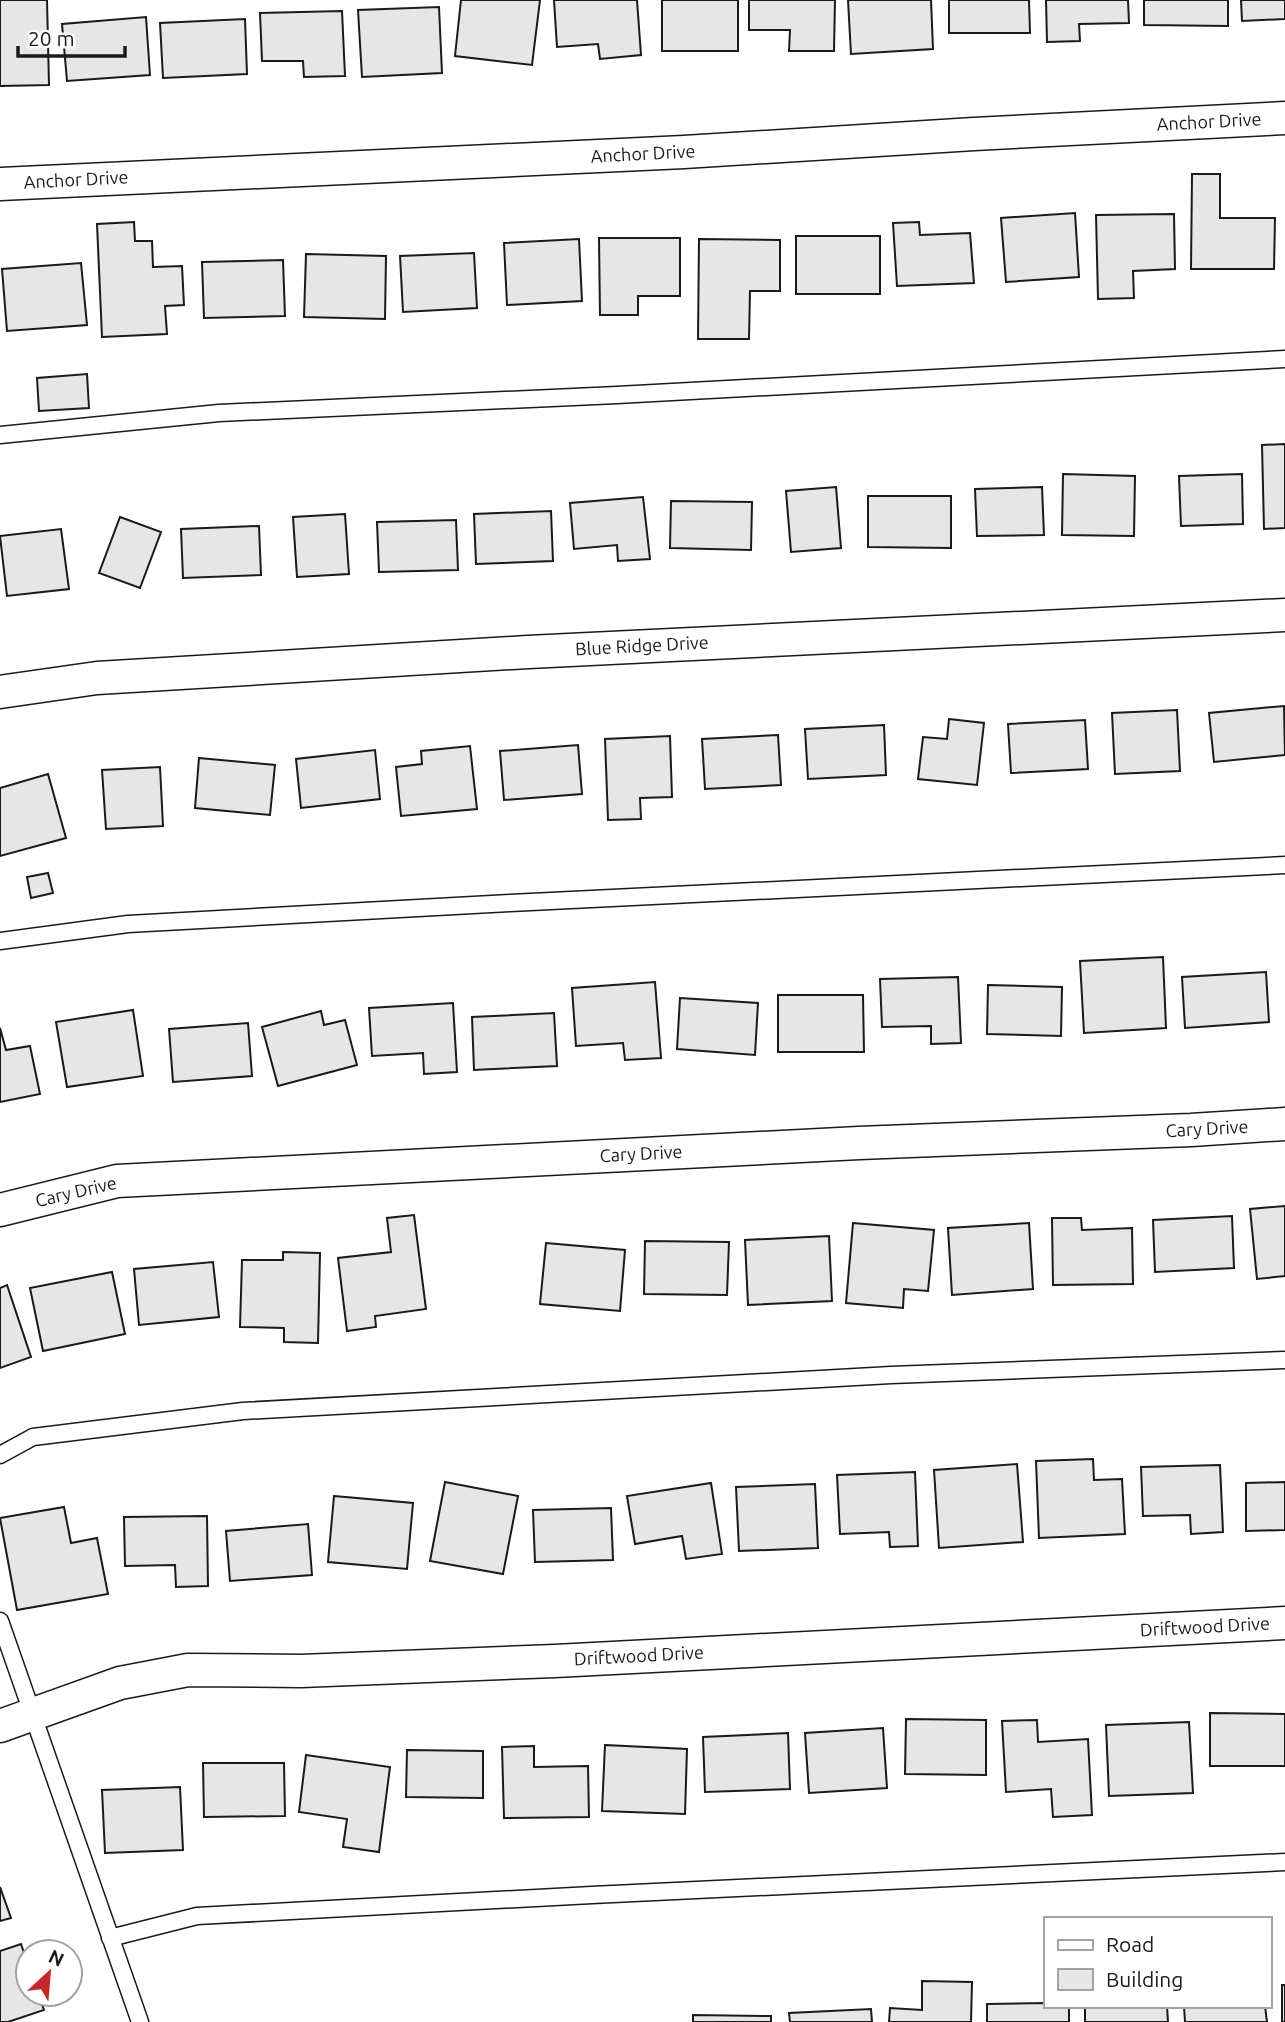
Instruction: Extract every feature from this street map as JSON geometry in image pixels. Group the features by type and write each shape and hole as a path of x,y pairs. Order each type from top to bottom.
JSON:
{"street":[{"name":"Anchor Drive","path":"0,184 684,152 1285,118"},
{"name":"Blue Ridge Drive","path":"0,692 97,678 528,652 1285,615"},
{"name":"Cary Drive","path":"0,1210 117,1181 1285,1124"},
{"name":"Driftwood Drive","path":"0,1726 120,1684 188,1670 301,1671 555,1661 1285,1623"}],"lane":[{"path":"0,435 219,413 617,396 1285,359"},
{"path":"0,941 128,924 1285,865"},
{"path":"0,1455 33,1437 243,1411 891,1375 1285,1360"},
{"path":"0,1621 140,2022"},
{"path":"110,1938 197,1916 1285,1862"}],"building":[{"path":"0,0 47,0 49,85 0,86"},
{"path":"461,0 540,0 532,65 455,56"},
{"path":"554,0 637,0 641,55 600,59 598,44 557,47"},
{"path":"662,0 738,0 738,51 662,51"},
{"path":"749,0 835,0 834,51 789,51 790,30 749,30"},
{"path":"848,0 931,0 933,49 851,54"},
{"path":"949,0 1029,0 1030,33 949,33"},
{"path":"1046,0 1128,0 1129,23 1079,24 1080,41 1047,42"},
{"path":"1144,0 1228,0 1228,26 1144,25"},
{"path":"1241,0 1285,0 1285,19 1242,21"},
{"path":"439,7 442,73 362,77 358,10"},
{"path":"342,11 345,76 304,77 303,61 262,61 260,13"},
{"path":"146,17 150,75 67,81 62,24"},
{"path":"245,19 247,74 163,78 160,23"},
{"path":"1192,174 1220,174 1220,218 1275,218 1274,269 1191,269"},
{"path":"1075,213 1079,277 1006,282 1001,218"},
{"path":"1174,214 1175,269 1133,271 1134,298 1098,299 1096,215"},
{"path":"134,222 135,241 152,241 153,267 182,266 184,305 165,306 167,334 102,337 97,224"},
{"path":"919,222 920,235 970,233 974,283 897,286 893,223"},
{"path":"796,236 880,236 880,294 796,294"},
{"path":"599,238 680,238 680,296 638,296 638,315 600,315"},
{"path":"579,239 582,301 507,305 504,243"},
{"path":"699,239 780,240 780,291 750,291 749,339 698,339"},
{"path":"474,253 477,308 403,312 400,256"},
{"path":"306,254 386,256 385,319 304,317"},
{"path":"283,260 285,316 204,318 202,262"},
{"path":"81,263 87,325 7,331 2,269"},
{"path":"87,374 89,408 39,411 37,378"},
{"path":"1285,444 1285,528 1264,529 1262,445"},
{"path":"1063,474 1135,476 1134,536 1062,535"},
{"path":"1242,474 1243,524 1181,526 1179,476"},
{"path":"836,487 841,548 791,552 786,491"},
{"path":"1042,487 1044,535 977,536 975,489"},
{"path":"868,496 951,496 951,548 868,547"},
{"path":"643,497 650,559 618,561 617,545 574,549 570,503"},
{"path":"671,501 752,502 751,550 670,548"},
{"path":"551,511 553,561 476,564 474,514"},
{"path":"345,514 349,574 297,577 293,517"},
{"path":"120,517 161,532 140,588 99,573"},
{"path":"456,520 458,570 379,572 377,522"},
{"path":"259,526 261,575 183,578 181,529"},
{"path":"61,529 69,589 7,596 0,536"},
{"path":"1284,706 1285,755 1214,762 1209,713"},
{"path":"1177,710 1180,771 1115,774 1112,713"},
{"path":"949,719 984,723 977,785 918,779 923,737 947,739"},
{"path":"1085,720 1088,769 1011,773 1008,724"},
{"path":"884,725 886,775 808,779 805,729"},
{"path":"778,735 781,785 705,789 702,739"},
{"path":"670,736 672,797 640,798 641,819 608,820 605,739"},
{"path":"578,745 582,794 504,800 500,751"},
{"path":"470,746 477,809 401,816 396,767 422,764 421,751"},
{"path":"375,750 380,799 301,808 296,759"},
{"path":"199,758 275,765 270,815 195,808"},
{"path":"160,767 163,826 106,829 102,770"},
{"path":"48,774 66,838 0,856 0,788"},
{"path":"48,873 53,893 31,898 27,877"},
{"path":"1163,957 1166,1028 1084,1033 1080,961"},
{"path":"1266,972 1269,1022 1185,1028 1182,977"},
{"path":"958,977 961,1043 931,1044 931,1026 882,1027 880,979"},
{"path":"655,982 661,1058 625,1060 623,1043 576,1046 572,988"},
{"path":"988,985 1062,987 1061,1036 987,1034"},
{"path":"778,995 863,995 864,1052 778,1052"},
{"path":"680,998 758,1003 755,1055 677,1049"},
{"path":"453,1003 457,1072 424,1074 423,1053 372,1056 369,1008"},
{"path":"133,1010 143,1076 67,1087 56,1022"},
{"path":"321,1011 324,1025 345,1020 357,1065 278,1086 262,1027"},
{"path":"554,1013 557,1066 474,1070 472,1017"},
{"path":"248,1023 252,1076 173,1082 169,1029"},
{"path":"0,1028 6,1050 30,1046 40,1094 0,1102"},
{"path":"1285,1206 1285,1276 1257,1279 1250,1209"},
{"path":"414,1215 426,1309 375,1316 376,1327 347,1331 338,1258 391,1252 387,1218"},
{"path":"1232,1216 1234,1268 1155,1272 1153,1220"},
{"path":"1052,1218 1081,1218 1082,1230 1132,1228 1133,1284 1053,1285"},
{"path":"853,1223 934,1230 928,1291 904,1289 903,1308 846,1303"},
{"path":"1029,1223 1033,1289 952,1295 948,1228"},
{"path":"829,1236 832,1301 748,1305 745,1240"},
{"path":"645,1241 729,1242 727,1295 644,1294"},
{"path":"546,1243 625,1250 620,1311 540,1304"},
{"path":"283,1252 320,1253 318,1343 284,1342 284,1328 240,1327 242,1260 283,1260"},
{"path":"213,1262 219,1317 139,1325 134,1269"},
{"path":"112,1272 125,1334 43,1351 30,1288"},
{"path":"7,1285 31,1357 0,1368 0,1288"},
{"path":"1093,1459 1094,1480 1122,1479 1125,1534 1039,1538 1036,1461"},
{"path":"1017,1464 1023,1542 939,1548 934,1470"},
{"path":"1220,1465 1223,1532 1191,1534 1190,1515 1143,1516 1141,1467"},
{"path":"915,1472 918,1546 890,1547 889,1532 840,1534 837,1475"},
{"path":"445,1482 518,1496 503,1574 430,1561"},
{"path":"1285,1482 1285,1530 1246,1531 1246,1483"},
{"path":"711,1483 722,1554 686,1559 682,1536 635,1544 627,1496"},
{"path":"815,1484 818,1548 739,1551 736,1487"},
{"path":"334,1496 413,1503 407,1569 328,1562"},
{"path":"64,1507 71,1543 97,1538 108,1594 17,1610 0,1518"},
{"path":"611,1508 613,1560 535,1562 533,1510"},
{"path":"207,1516 208,1586 176,1587 175,1565 125,1566 124,1517"},
{"path":"308,1524 312,1575 230,1581 226,1531"},
{"path":"1210,1713 1285,1714 1285,1766 1210,1766"},
{"path":"906,1719 986,1720 986,1775 905,1774"},
{"path":"1037,1720 1038,1742 1088,1739 1092,1815 1053,1817 1051,1789 1006,1792 1002,1721"},
{"path":"1189,1722 1193,1793 1109,1796 1106,1725"},
{"path":"883,1728 887,1788 809,1793 805,1733"},
{"path":"788,1733 790,1789 705,1792 703,1737"},
{"path":"605,1745 687,1749 685,1814 602,1811"},
{"path":"534,1746 534,1767 588,1766 589,1817 504,1818 502,1747"},
{"path":"407,1750 483,1751 483,1798 406,1797"},
{"path":"306,1755 390,1767 379,1852 343,1847 347,1819 299,1812"},
{"path":"203,1763 284,1763 285,1816 204,1817"},
{"path":"180,1787 183,1850 105,1853 102,1790"},
{"path":"0,1887 11,1918 0,1921"},
{"path":"14,1946 14,2008 44,2010 8,2022 0,2022 0,1951"},
{"path":"922,1981 972,1982 971,2022 889,2022 890,2008 922,2010"},
{"path":"1282,1985 1285,1985 1285,2022 1282,2022"},
{"path":"1044,2003 1044,2008 1069,2008 1069,2022 987,2022 987,2004"},
{"path":"1085,2008 1167,2008 1168,2022 1085,2022"},
{"path":"1184,2008 1265,2008 1267,2022 1185,2022"},
{"path":"871,2009 872,2022 790,2022 789,2013"},
{"path":"693,2015 771,2016 771,2022 693,2022"}]}
